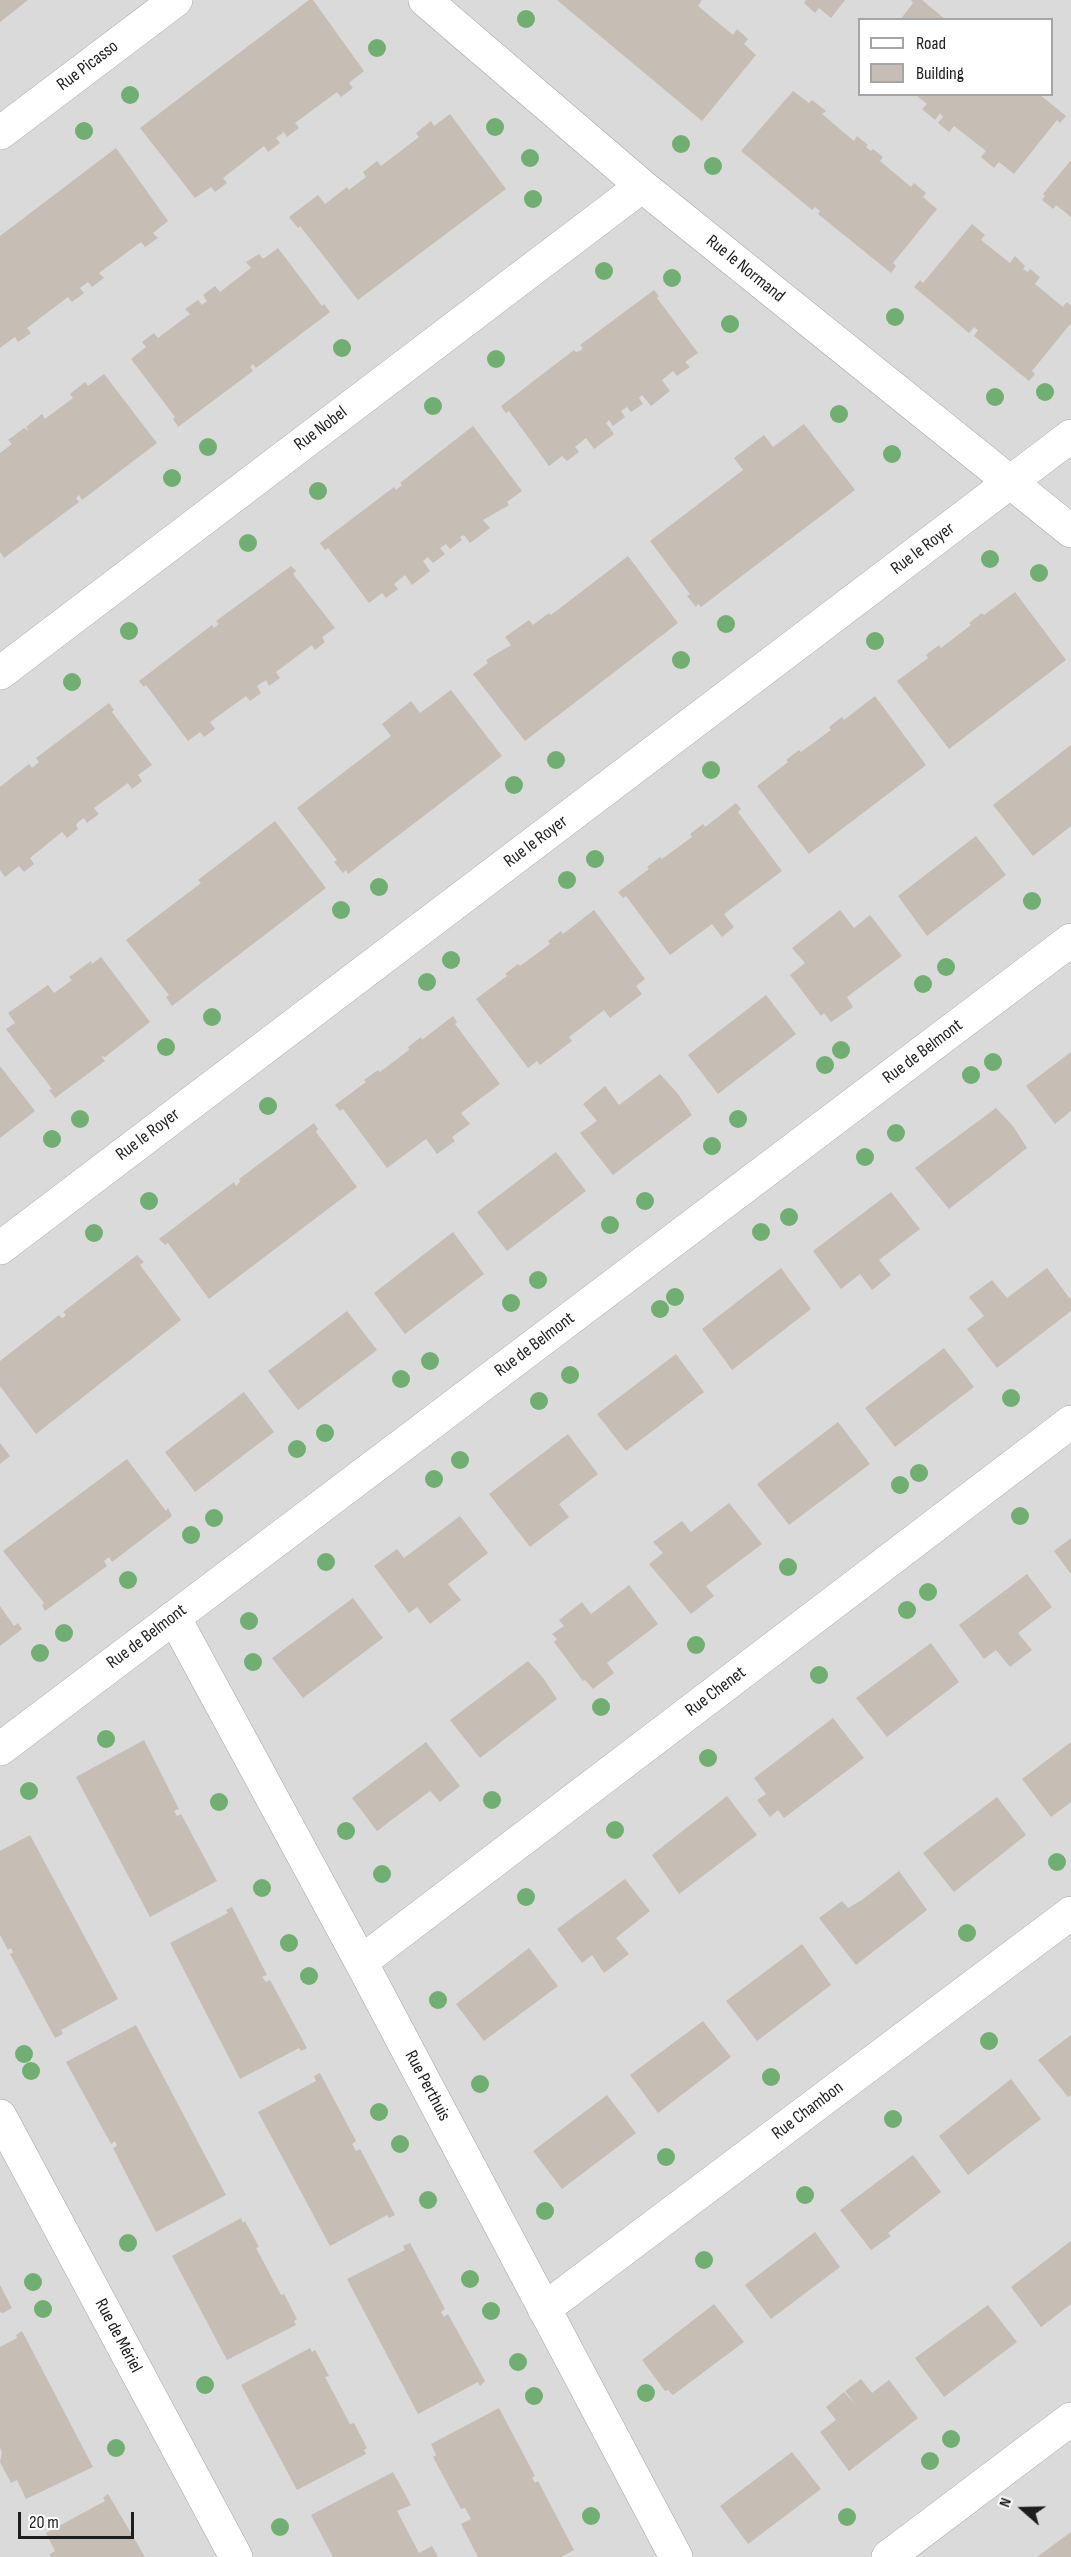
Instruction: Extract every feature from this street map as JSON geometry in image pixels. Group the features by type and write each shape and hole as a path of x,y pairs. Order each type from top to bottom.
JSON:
{"street":[{"name":"Rue Picasso","path":"0,133 176,0"},
{"name":"Rue le Normand","path":"425,0 642,186 1071,531"},
{"name":"Rue Nobel","path":"0,673 642,186"},
{"name":"Rue le Royer","path":"0,1248 1071,436"},
{"name":"Rue de Belmont","path":"0,1749 1071,940"},
{"name":"Rue Chenet","path":"361,1962 1071,1422"},
{"name":"Rue Perthuis","path":"174,1617 361,1962 676,2557"},
{"name":"Rue Chambon","path":"544,2309 1071,1913"},
{"name":"Rue de Mériel","path":"0,2116 236,2557"},
{"path":"888,2557 1071,2419"}],"shaded area":[{"path":"0,0 1071,0 1071,2557 0,2557"}],"building":[{"path":"0,0 28,0 0,22"},
{"path":"309,0 313,0 364,71 349,83 353,88 341,97 337,92 295,123 299,128 287,137 284,132 276,138 280,143 268,152 264,146 223,178 227,183 215,192 211,187 195,198 140,128"},
{"path":"557,0 702,0 698,6 733,35 737,29 748,39 744,44 756,55 702,121"},
{"path":"806,0 845,0 831,18 819,8 815,13 804,3"},
{"path":"911,0 922,0 944,18 902,18 913,3"},
{"path":"793,91 809,103 812,100 826,111 822,114 854,141 857,136 868,145 866,147 871,151 873,149 883,157 880,161 911,187 914,183 926,193 923,197 937,209 893,263 896,266 891,273 818,214 820,211 815,207 812,210 741,151"},
{"path":"917,96 1041,96 1066,116 1060,123 1057,120 1014,174 999,162 994,168 981,157 986,151 954,126 949,132 938,123 943,117 940,113 935,120 922,109 927,104"},
{"path":"450,114 506,189 358,300 300,226 298,228 289,217 318,195 325,204 347,187 349,190 366,177 363,172 377,161 381,166 419,137 416,133 431,121 434,126"},
{"path":"116,148 168,221 153,233 158,238 145,247 141,242 99,273 104,278 92,287 88,282 80,288 84,293 72,302 68,297 27,328 31,333 18,342 15,337 0,348 0,236"},
{"path":"1071,160 1071,217 1056,205 1053,209 1042,200 1045,196 1043,194"},
{"path":"972,224 985,235 981,240 1010,263 1015,256 1025,266 1023,269 1028,272 1030,269 1040,277 1035,284 1063,307 1067,302 1071,306 1071,323 1032,371 1035,374 1029,381 974,336 978,330 974,327 969,333 914,287 920,280 923,283"},
{"path":"278,248 322,306 324,304 330,312 256,368 253,364 250,367 253,371 178,427 173,419 175,417 131,359 146,347 142,342 154,333 158,338 190,314 185,309 198,300 202,305 207,301 203,295 215,286 220,292 251,268 246,262 259,254 263,259"},
{"path":"654,290 659,296 657,298 698,353 685,362 690,367 677,376 673,371 662,380 670,391 651,406 642,395 639,398 643,404 631,412 627,407 621,411 625,417 613,426 609,420 606,423 614,434 594,449 586,438 575,447 579,452 567,461 562,456 549,466 509,411 506,413 501,406 574,350 580,351 583,348 580,345"},
{"path":"104,374 157,443 82,500 79,495 76,498 79,502 4,558 0,552 0,453 12,444 8,440 24,428 29,431 26,427 42,414 45,419 73,398 70,394 85,382 88,386"},
{"path":"804,424 855,490 701,607 698,604 696,607 687,596 690,594 650,541 743,470 734,458 764,435 773,447"},
{"path":"473,426 522,491 507,502 509,505 483,520 490,528 470,543 464,535 460,537 462,540 450,549 446,544 440,548 445,554 433,563 428,557 423,561 430,571 412,585 405,575 394,584 398,589 386,598 382,593 369,603 328,548 325,550 320,543 394,487 396,490 402,485 400,483"},
{"path":"628,556 678,623 525,741 473,674 488,663 486,660 511,645 505,637 529,620 533,625 549,613 551,615"},
{"path":"291,566 296,571 293,574 335,628 322,637 325,642 315,650 312,645 276,672 280,678 269,686 266,680 257,686 261,693 250,701 246,696 210,722 215,729 204,737 200,732 188,741 146,685 144,687 139,681 212,625 214,628 219,624 216,621"},
{"path":"1015,592 1066,660 949,749 897,681 928,658 926,655 939,645 941,648 971,625 969,623 982,613 984,615"},
{"path":"451,690 502,756 348,874 346,870 343,873 334,862 337,860 297,808 391,736 382,724 411,701 420,713"},
{"path":"875,696 926,765 809,854 757,786 788,762 786,760 799,750 801,752 831,730 829,727 842,717 844,720"},
{"path":"109,703 114,710 112,712 152,765 138,775 142,781 132,789 128,783 94,808 99,814 87,823 84,818 78,822 76,825 78,829 67,838 62,832 30,858 34,864 24,872 19,866 5,877 0,870 0,787 29,764 32,768 39,762 36,758"},
{"path":"1071,745 1071,826 1033,856 993,805"},
{"path":"736,803 741,809 738,812 782,871 724,914 734,927 722,937 712,924 670,955 626,896 623,898 618,892 649,869 647,867 660,857 662,859 692,837 690,834 703,824 705,827"},
{"path":"275,821 326,888 172,1006 166,997 169,995 126,940 201,883 198,880"},
{"path":"976,836 1006,875 927,936 898,896"},
{"path":"594,910 645,979 636,986 642,994 610,1018 604,1010 569,1037 572,1041 540,1065 537,1061 528,1068 476,999 507,976 505,974 518,964 520,966 550,944 548,941 561,931 563,934"},
{"path":"840,910 854,928 870,915 902,956 847,997 853,1007 831,1022 824,1013 821,1016 790,975 805,963 792,948"},
{"path":"101,957 150,1022 105,1057 101,1056 105,1061 55,1098 49,1090 52,1089 6,1029 15,1023 8,1013 48,985 54,993 72,980 69,977 91,961 92,964"},
{"path":"766,995 796,1034 718,1094 688,1055"},
{"path":"453,1016 457,1022 455,1024 500,1084 461,1113 470,1124 452,1137 455,1141 437,1154 426,1139 387,1168 343,1109 340,1111 335,1105 366,1082 364,1080 378,1070 380,1072 409,1050 408,1047 421,1037 422,1040"},
{"path":"1071,1052 1071,1111 1055,1124 1026,1086"},
{"path":"0,1066 35,1111 0,1138"},
{"path":"660,1074 678,1094 692,1115 613,1175 580,1133 597,1121 583,1104 605,1086 619,1105"},
{"path":"996,1108 1013,1126 1027,1148 949,1209 915,1168"},
{"path":"314,1123 318,1129 316,1132 357,1187 209,1299 168,1243 165,1245 159,1239 234,1182 236,1186 240,1182 239,1179"},
{"path":"556,1152 586,1191 507,1251 477,1212"},
{"path":"891,1192 920,1229 879,1260 891,1275 872,1290 860,1274 841,1289 813,1251"},
{"path":"453,1232 484,1274 405,1334 374,1293"},
{"path":"137,1255 144,1262 140,1265 181,1320 36,1434 0,1386 0,1361 59,1315 64,1317 66,1315 63,1312"},
{"path":"781,1268 811,1309 732,1370 702,1329"},
{"path":"1047,1268 1071,1300 1071,1311 997,1368 967,1329 984,1316 969,1297 992,1280 1007,1298"},
{"path":"347,1311 377,1350 298,1410 268,1371"},
{"path":"944,1348 974,1387 895,1447 865,1408"},
{"path":"676,1354 704,1392 626,1451 597,1414"},
{"path":"244,1392 274,1432 195,1492 165,1452"},
{"path":"838,1422 870,1464 789,1525 757,1484"},
{"path":"568,1434 598,1474 559,1504 569,1517 530,1547 489,1494"},
{"path":"0,1443 10,1456 0,1464"},
{"path":"127,1459 166,1511 168,1508 172,1516 112,1562 109,1557 104,1561 107,1566 45,1611 42,1605 44,1603 3,1551"},
{"path":"729,1503 762,1544 706,1586 714,1596 691,1614 649,1564 663,1553 653,1542 682,1521 691,1532"},
{"path":"460,1516 488,1553 448,1584 461,1600 430,1624 417,1607 409,1613 374,1566 397,1549 404,1558"},
{"path":"1071,1538 1071,1574 1054,1551"},
{"path":"1027,1574 1052,1607 1018,1633 1032,1650 1010,1667 996,1650 984,1659 959,1625"},
{"path":"629,1585 658,1624 607,1663 614,1673 593,1689 585,1680 583,1681 554,1642 557,1639 552,1634 564,1626 559,1620 582,1602 591,1614"},
{"path":"353,1598 383,1638 303,1698 272,1658"},
{"path":"0,1606 14,1626 18,1623 22,1629 0,1646"},
{"path":"931,1643 959,1682 887,1737 856,1698"},
{"path":"528,1661 557,1699 480,1758 450,1720"},
{"path":"833,1718 864,1758 784,1818 778,1810 770,1817 757,1800 766,1794 754,1778"},
{"path":"144,1740 179,1809 174,1811 177,1816 181,1814 217,1881 150,1917 76,1777"},
{"path":"426,1742 460,1786 440,1802 430,1791 377,1831 352,1798"},
{"path":"1071,1742 1071,1802 1051,1817 1022,1779"},
{"path":"727,1796 757,1835 679,1894 652,1855"},
{"path":"997,1797 1026,1835 954,1892 923,1853"},
{"path":"30,1835 118,1999 61,2030 63,2034 55,2038 10,1954 13,1953 12,1950 10,1948 8,1950 0,1935 0,1851"},
{"path":"899,1871 927,1910 856,1965 819,1918 842,1901 848,1908 862,1900"},
{"path":"625,1879 650,1911 616,1938 629,1954 604,1973 592,1955 582,1963 557,1929"},
{"path":"232,1907 267,1975 262,1977 266,1982 270,1980 307,2048 301,2051 299,2048 240,2079 170,1943 228,1913 226,1910"},
{"path":"802,1944 831,1985 757,2041 726,2001"},
{"path":"529,1948 558,1986 484,2041 456,2004"},
{"path":"703,2021 731,2057 658,2113 630,2075"},
{"path":"136,2025 226,2195 156,2232 113,2148 117,2146 115,2141 111,2144 66,2062"},
{"path":"1071,2035 1071,2095 1068,2097 1038,2060"},
{"path":"320,2073 356,2141 352,2144 356,2151 360,2149 395,2215 389,2218 387,2215 330,2246 258,2112 316,2081 314,2076"},
{"path":"1011,2079 1041,2119 968,2175 939,2136"},
{"path":"607,2095 636,2133 562,2189 533,2151"},
{"path":"913,2155 941,2192 888,2233 891,2236 871,2250 840,2210"},
{"path":"241,2218 243,2223 245,2221 259,2247 256,2248 281,2295 284,2294 297,2319 294,2321 296,2325 227,2360 172,2256"},
{"path":"815,2232 840,2267 771,2319 745,2285"},
{"path":"1071,2241 1071,2304 1041,2327 1011,2287"},
{"path":"410,2243 445,2309 441,2312 444,2317 448,2314 485,2381 480,2386 478,2382 418,2414 347,2279 405,2250 403,2246"},
{"path":"0,2285 12,2308 3,2313 0,2312"},
{"path":"714,2304 744,2342 673,2395 668,2390 665,2391 642,2360"},
{"path":"988,2305 1017,2342 944,2397 915,2358"},
{"path":"22,2331 93,2467 26,2499 17,2480 11,2483 0,2462 2,2452 0,2448 0,2347 17,2338 16,2335"},
{"path":"310,2348 312,2352 315,2350 329,2376 325,2377 350,2424 354,2423 367,2448 364,2450 366,2454 297,2490 241,2385"},
{"path":"861,2379 872,2393 889,2380 918,2418 849,2471 820,2432 836,2420 826,2407 844,2392 856,2405 845,2391"},
{"path":"499,2408 535,2476 532,2478 535,2483 538,2481 574,2550 561,2557 478,2557 461,2524 471,2519 465,2508 461,2509 433,2457 436,2455 431,2444"},
{"path":"792,2452 821,2489 748,2544 720,2506"},
{"path":"393,2472 411,2505 397,2511 419,2553 432,2546 438,2557 333,2557 311,2515"},
{"path":"108,2494 145,2557 51,2557 50,2554 55,2551 46,2533 105,2501 103,2498"},
{"path":"1071,2532 1071,2557 1037,2557"}]}
